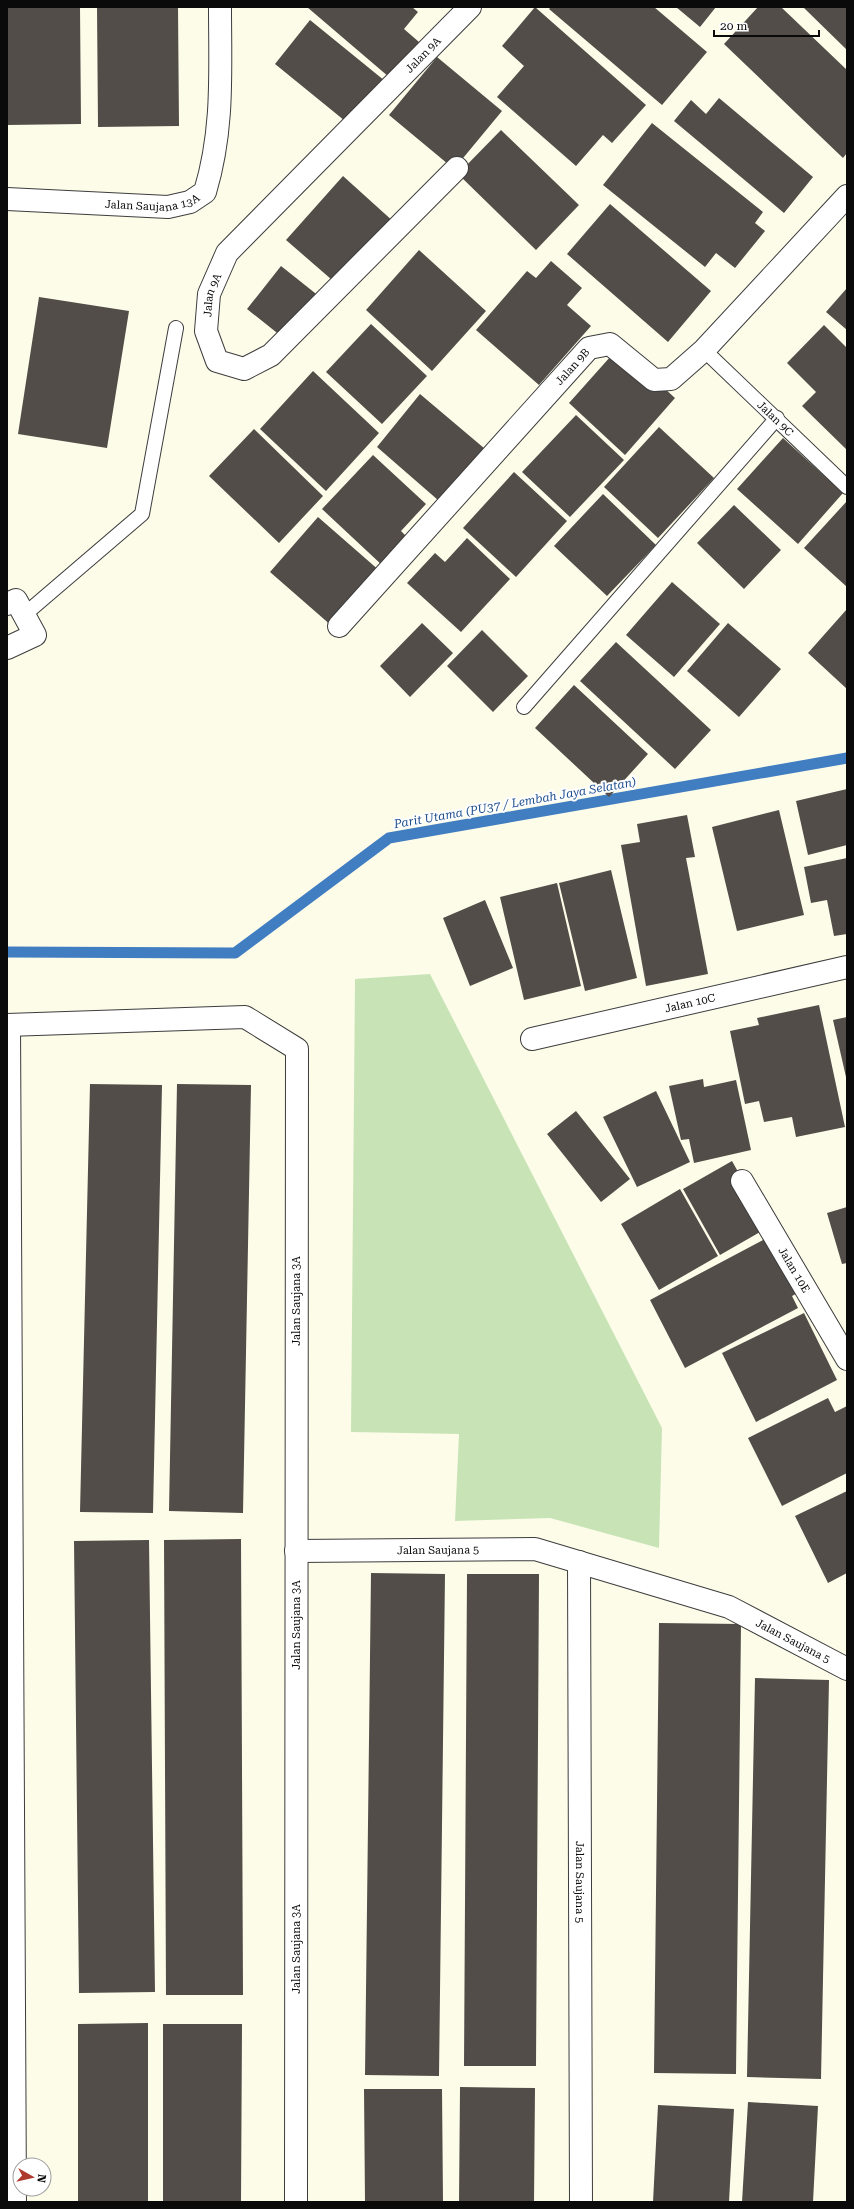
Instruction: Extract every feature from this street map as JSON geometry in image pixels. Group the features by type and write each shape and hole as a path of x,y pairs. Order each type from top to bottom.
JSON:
{"street":[{"name":"Jalan Saujana 13A","path":"7,198 168,207 190,202 205,192 214,161 219,127 220,7"},
{"name":"Jalan 9A","path":"457,168 271,355 244,369 217,361 206,331 209,294 227,253 470,7"},
{"name":"Jalan 9B","path":"339,626 589,348 610,344 654,380 671,379 704,350 847,196"},
{"path":"7,648 35,635 16,609"},
{"name":"Jalan 10C","path":"532,1039 847,967"},
{"name":"Jalan Saujana 3A","path":"8,1025 245,1017 297,1048 296,2202"},
{"path":"8,1025 14,2202"},
{"name":"Jalan 10E","path":"742,1181 839,1330 847,1359"},
{"name":"Jalan Saujana 5","path":"296,1551 535,1549 730,1607 847,1669"},
{"name":"Jalan Saujana 5","path":"579,1562 580,2202"}],"lane":[{"path":"16,609 142,514 176,328"},
{"name":"Jalan 9C","path":"704,350 777,418 847,487"},
{"path":"524,707 777,418"}],"green space":[{"path":"430,974 662,1428 659,1548 550,1518 455,1521 459,1434 351,1432 355,979"}],"building":[{"path":"7,7 80,7 81,124 7,125"},
{"path":"97,7 178,7 179,126 98,127"},
{"path":"307,7 412,7 418,12 404,29 419,42 389,77"},
{"path":"535,7 646,105 612,143 603,135 576,166 497,97 524,66 502,46"},
{"path":"551,7 654,7 707,52 662,105 549,9"},
{"path":"676,7 716,7 700,27"},
{"path":"758,7 781,7 847,70 847,153 843,158 724,44"},
{"path":"803,7 847,7 847,50"},
{"path":"310,20 385,81 350,125 275,64"},
{"path":"437,57 502,111 454,169 389,115"},
{"path":"719,98 813,177 784,213 674,121 691,100 706,114"},
{"path":"652,123 763,212 755,223 765,231 735,268 716,253 705,267 603,185"},
{"path":"501,130 579,205 536,250 458,174"},
{"path":"343,176 395,223 339,286 286,240"},
{"path":"610,204 711,291 668,342 567,254"},
{"path":"419,250 486,311 432,371 366,310"},
{"path":"551,261 582,288 567,305 591,326 539,385 476,330 527,271 536,278"},
{"path":"281,266 320,297 286,340 247,309"},
{"path":"847,288 847,330 826,312"},
{"path":"39,297 129,311 107,448 18,434"},
{"path":"371,324 427,376 382,424 326,372"},
{"path":"824,325 847,348 847,450 802,406 816,392 787,363"},
{"path":"619,347 675,398 625,455 569,403"},
{"path":"313,371 379,433 326,491 260,429"},
{"path":"420,394 491,454 446,507 377,447"},
{"path":"576,415 624,460 570,517 522,472"},
{"path":"659,427 714,478 658,538 604,487"},
{"path":"254,429 323,496 279,543 209,476"},
{"path":"783,438 843,493 798,544 737,489"},
{"path":"373,455 426,504 401,531 408,538 383,566 322,509"},
{"path":"514,472 567,521 516,577 463,528"},
{"path":"603,494 656,545 607,596 554,546"},
{"path":"847,501 847,587 804,548"},
{"path":"734,505 781,550 744,589 697,543"},
{"path":"318,517 381,572 333,627 270,572"},
{"path":"467,538 510,579 461,632 407,583 435,553 445,562"},
{"path":"672,582 720,624 674,677 626,635"},
{"path":"847,609 847,689 808,653"},
{"path":"422,623 453,653 410,697 380,666"},
{"path":"728,623 781,669 739,717 687,671"},
{"path":"482,630 528,676 493,712 447,666"},
{"path":"616,642 711,730 675,769 580,681"},
{"path":"574,685 648,754 609,797 535,728"},
{"path":"847,789 847,845 808,855 796,801"},
{"path":"779,810 804,915 737,931 712,827"},
{"path":"687,815 695,857 686,858 708,974 646,986 621,845 640,842 637,824"},
{"path":"847,858 847,934 834,936 827,900 811,903 804,867"},
{"path":"611,870 637,978 585,991 559,883"},
{"path":"557,883 581,986 524,1000 500,897"},
{"path":"485,900 513,968 470,986 443,918"},
{"path":"819,1005 845,1127 796,1137 792,1117 764,1122 759,1101 745,1104 730,1031 759,1025 757,1018"},
{"path":"847,1017 847,1077 846,1077 833,1020"},
{"path":"703,1079 704,1087 736,1080 751,1150 694,1163 689,1139 681,1140 669,1086"},
{"path":"90,1084 162,1085 153,1513 80,1512"},
{"path":"177,1084 251,1085 243,1513 169,1511"},
{"path":"656,1091 690,1162 637,1187 603,1117"},
{"path":"576,1111 630,1179 601,1202 547,1134"},
{"path":"732,1161 769,1227 720,1255 683,1189"},
{"path":"680,1189 718,1256 659,1290 621,1224"},
{"path":"847,1207 847,1263 842,1264 827,1213"},
{"path":"778,1232 807,1288 792,1296 798,1308 685,1368 650,1300"},
{"path":"804,1313 837,1380 756,1422 722,1353"},
{"path":"828,1398 835,1412 847,1406 847,1473 782,1506 748,1438"},
{"path":"847,1491 847,1573 828,1583 795,1516"},
{"path":"241,1539 243,1995 166,1995 164,1540"},
{"path":"149,1540 155,1992 79,1993 74,1541"},
{"path":"371,1573 445,1574 439,2076 365,2075"},
{"path":"467,1574 539,1574 536,2066 464,2066"},
{"path":"659,1623 741,1624 736,2074 654,2073"},
{"path":"755,1678 829,1680 821,2079 747,2077"},
{"path":"148,2023 148,2202 78,2202 78,2024"},
{"path":"163,2024 242,2024 241,2202 163,2202"},
{"path":"460,2087 535,2088 534,2202 459,2202"},
{"path":"364,2089 442,2089 443,2202 365,2202"},
{"path":"748,2102 818,2106 813,2202 742,2202"},
{"path":"658,2105 734,2109 729,2202 653,2202"}],"waterway":[{"name":"Parit Utama (PU37 / Lembah Jaya Selatan)","path":"7,952 235,953 389,838 847,758"}]}
